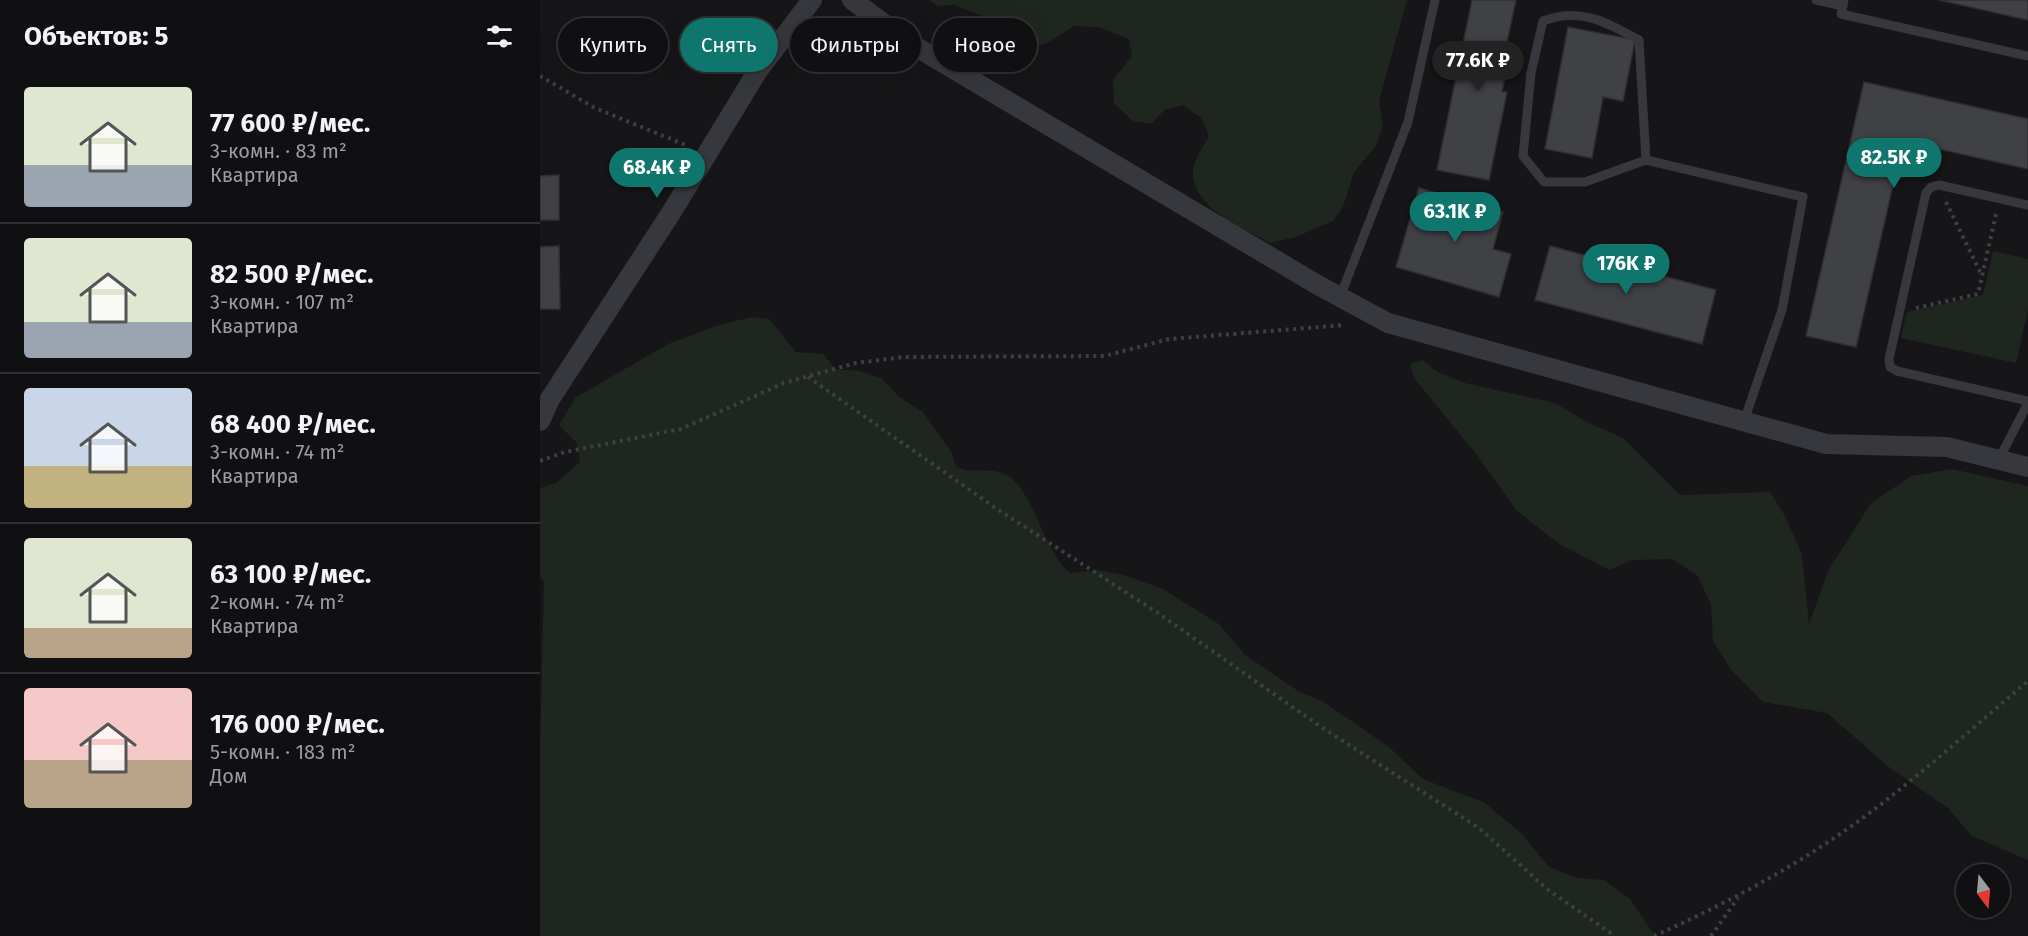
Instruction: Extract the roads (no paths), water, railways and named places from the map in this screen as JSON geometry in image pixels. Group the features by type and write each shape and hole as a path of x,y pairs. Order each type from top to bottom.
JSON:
{"street":[{"path":"852,0 913,45 1340,297 1388,323 1826,444 1897,443 1947,447 2028,467"},
{"path":"540,421 550,399 757,72 807,1"}],"lane":[{"path":"1340,297 1408,122 1435,0"},
{"path":"1816,0 1844,3 1841,14 2028,56"},
{"path":"1646,160 1639,40 1604,20 1563,13 1542,21 1531,73 1523,156 1544,182 1585,182 1646,160 1803,197 1782,310 1744,421"},
{"path":"1998,460 2028,402 1897,371 1890,367 1889,359 1926,193 1931,187 1939,185 2028,205"}]}
